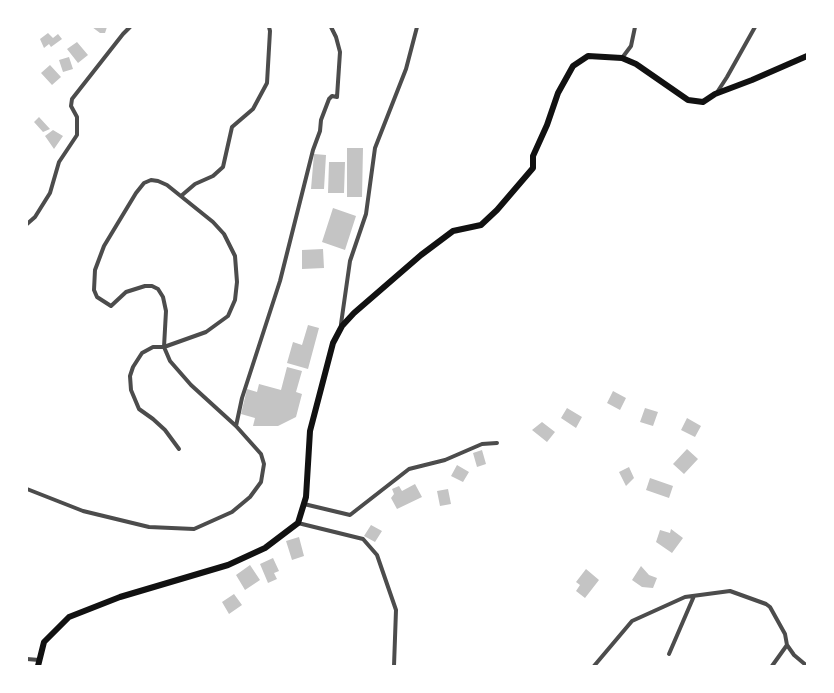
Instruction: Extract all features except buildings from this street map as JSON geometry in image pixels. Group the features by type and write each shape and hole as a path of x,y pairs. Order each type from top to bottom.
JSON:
{"main road":[{"path":"38,663 44,642 69,617 120,597 228,565 265,548 298,523 306,497 310,431 333,343 342,326 421,254 453,231 481,225 497,210 533,168 533,156 547,125 558,93 573,66 588,56 622,58 636,64 688,100 703,102 715,94 807,56"}],"street":[{"path":"27,224 34,217 50,193 59,162 77,135 77,117 71,106 72,99 130,27"},
{"path":"182,196 195,184 213,176 223,167 232,127 253,109 267,83 269,27"},
{"path":"236,426 242,398 280,281 313,150 320,131 321,120 329,99 332,96 337,97 340,52 336,37 331,27"},
{"path":"342,326 341,324 350,261 366,214 375,148 406,69 417,27"},
{"path":"622,58 631,46 635,27"},
{"path":"715,94 727,77 755,27"},
{"path":"27,489 82,510 149,527 194,529 232,512 250,496 261,482 264,464 261,454 236,426 191,385 170,361 164,348 166,311 163,297 158,289 152,286 136,288 126,292 111,306 97,297 94,290 95,270 104,246 144,183 151,180 167,185 213,222 224,234 235,256 237,282 235,300 228,316 206,332 164,348 154,347 142,354 133,367 130,376 131,390 139,408 165,430 179,449"},
{"path":"304,504 350,516 410,469 445,460 482,444 497,443"},
{"path":"298,523 363,539 377,555 396,610 394,666"},
{"path":"594,666 632,621 685,597 730,591 766,604 770,607 785,634 787,645 794,655 807,666"},
{"path":"669,654 694,596"},
{"path":"772,666 787,645"},
{"path":"27,659 38,663"}]}
